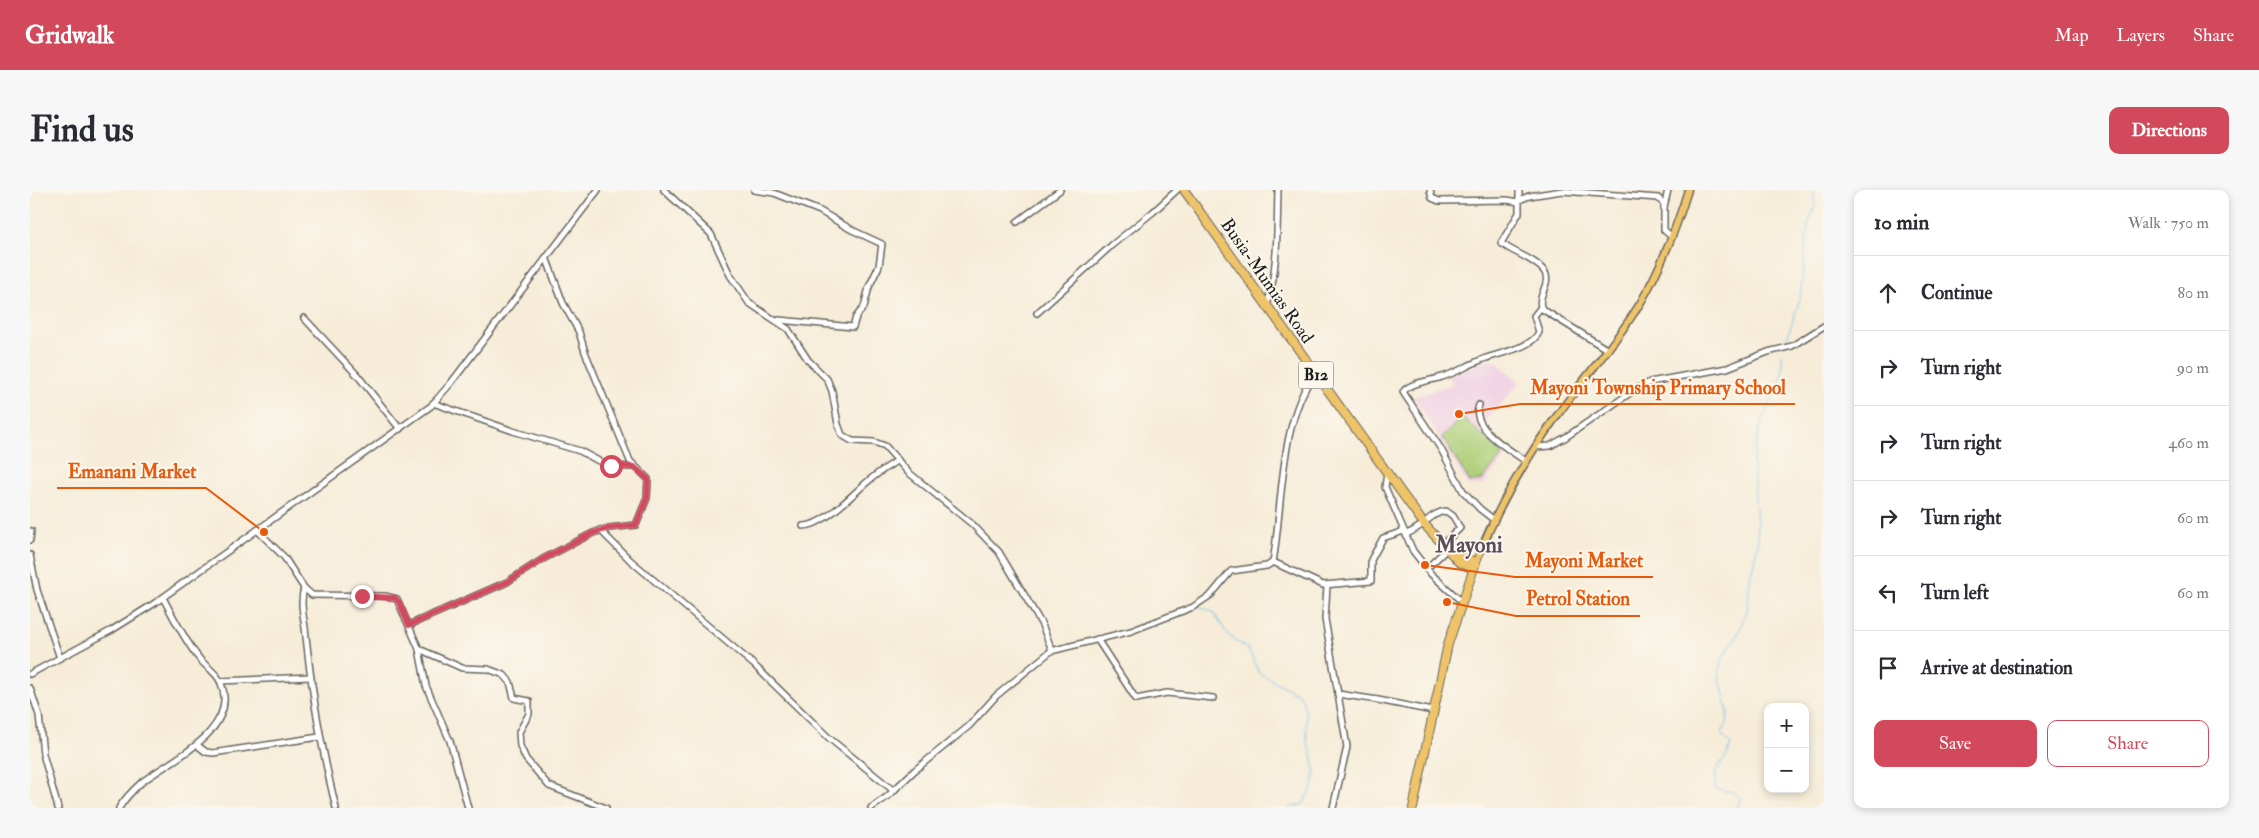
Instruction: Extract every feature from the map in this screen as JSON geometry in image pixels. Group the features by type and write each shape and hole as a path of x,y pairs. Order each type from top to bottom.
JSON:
{"highway":[{"name":"Busia-Mumias Road","path":"1184,190 1424,524 1444,548 1462,564 1475,565"},
{"name":"Busia-Mumias Road","path":"1453,555 1475,565"},
{"path":"1462,564 1467,583"},
{"path":"1413,808 1448,644 1467,583 1475,565"}],"main road":[{"path":"1475,565 1493,519 1536,447 1558,414 1608,350 1644,297 1672,237 1688,190"}],"street":[{"path":"30,674 112,630 162,598 400,429 433,403 451,383 598,190"},
{"path":"664,190 711,234 730,275 749,303 791,331 806,357 829,382 842,435 852,441 882,444 914,477 972,524 999,552 1042,625 1052,650"},
{"path":"754,190 774,194 820,211 852,230 882,244 879,266 869,287 864,307 856,317 853,328 777,320"},
{"path":"1017,222 1060,190"},
{"path":"1037,313 1112,245 1177,190"},
{"path":"1267,307 1274,281 1276,263 1278,190"},
{"path":"1430,190 1432,198 1438,200 1518,200 1538,194 1567,190 1654,197 1660,199 1664,207"},
{"path":"1493,519 1474,504 1463,491 1441,449 1403,392 1409,387 1443,377 1484,358 1496,356 1532,341 1539,332 1534,316 1541,307 1541,299 1546,281 1545,273 1538,266 1501,242 1519,213 1519,190"},
{"path":"1668,190 1664,207 1664,227 1666,234 1672,237"},
{"path":"409,625 507,582 543,559 600,530 636,525 638,523 649,485 646,476 634,467 596,379 579,332 563,304 546,258"},
{"path":"1541,307 1608,350"},
{"path":"304,318 358,376 400,429"},
{"path":"1536,447 1550,446 1566,437 1633,390 1650,382 1726,368 1768,352 1792,346 1824,326"},
{"path":"871,808 894,791 914,770 968,726 996,696 1052,650 1097,640 1155,622 1200,603 1215,591 1234,569 1267,566 1273,562 1288,445 1304,393 1315,373"},
{"path":"433,403 513,431 580,451 608,466 634,467"},
{"path":"1478,404 1478,414 1485,431 1527,462"},
{"path":"803,526 812,525 826,517 873,477 898,460"},
{"path":"1386,473 1385,487 1413,551 1426,569 1461,601"},
{"path":"1273,562 1318,584 1327,586 1371,581 1371,560 1383,538 1419,529 1428,519 1446,511 1460,525 1460,530 1426,569"},
{"path":"257,530 284,557 304,588 315,596 395,598 399,602 419,649 426,686 447,731 468,808"},
{"path":"600,530 630,560 753,664 829,738 894,791"},
{"path":"30,540 31,531"},
{"path":"30,555 37,590 60,658"},
{"path":"1327,586 1325,619 1332,671 1347,748 1332,808"},
{"path":"304,588 302,605 310,677 319,737 336,808"},
{"path":"119,808 126,798 142,783 197,745 214,725 220,712 223,696 220,681 197,657 162,598"},
{"path":"1097,640 1136,698 1167,693 1213,698"},
{"path":"419,649 462,668 488,669 506,677 512,686 514,698 529,701 529,714 519,732 520,746 526,760 549,786 606,808"},
{"path":"220,681 310,677"},
{"path":"30,688 39,715 43,754 58,808"},
{"path":"1338,694 1433,711"},
{"path":"197,745 206,752 213,753 319,737"}],"shaded area":[{"path":"1492,358 1520,382 1479,429 1509,453 1483,485 1469,486 1414,397 1452,384 1449,376"}],"green space":[{"path":"1462,417 1504,454 1482,480 1470,482 1442,437"}],"waterway":[{"path":"1779,347 1788,335 1800,299 1808,225 1815,206 1813,190"},
{"path":"1736,808 1740,798 1733,792 1715,789 1716,771 1731,744 1721,734 1727,724 1728,712 1719,676 1724,655 1737,636 1747,612 1750,579 1758,543 1753,462 1760,428 1781,379 1783,363 1781,355"},
{"path":"1199,606 1213,612 1229,636 1248,649 1259,673 1302,698 1306,714 1307,741 1313,758 1315,775 1312,788 1303,804 1289,808"}],"place":[{"name":"Mayoni Township Primary School","path":"1459,414"},
{"name":"Emanani Market","path":"264,532"},
{"name":"Mayoni Market","path":"1425,565"},
{"name":"Petrol Station","path":"1447,602"}],"district":[{"name":"Mayoni","path":"1469,545"}],"route":[{"path":"362,596 395,598 399,602 409,625 507,582 543,559 593,533 616,526 636,525 647,498 648,479 634,467 611,466"}]}
